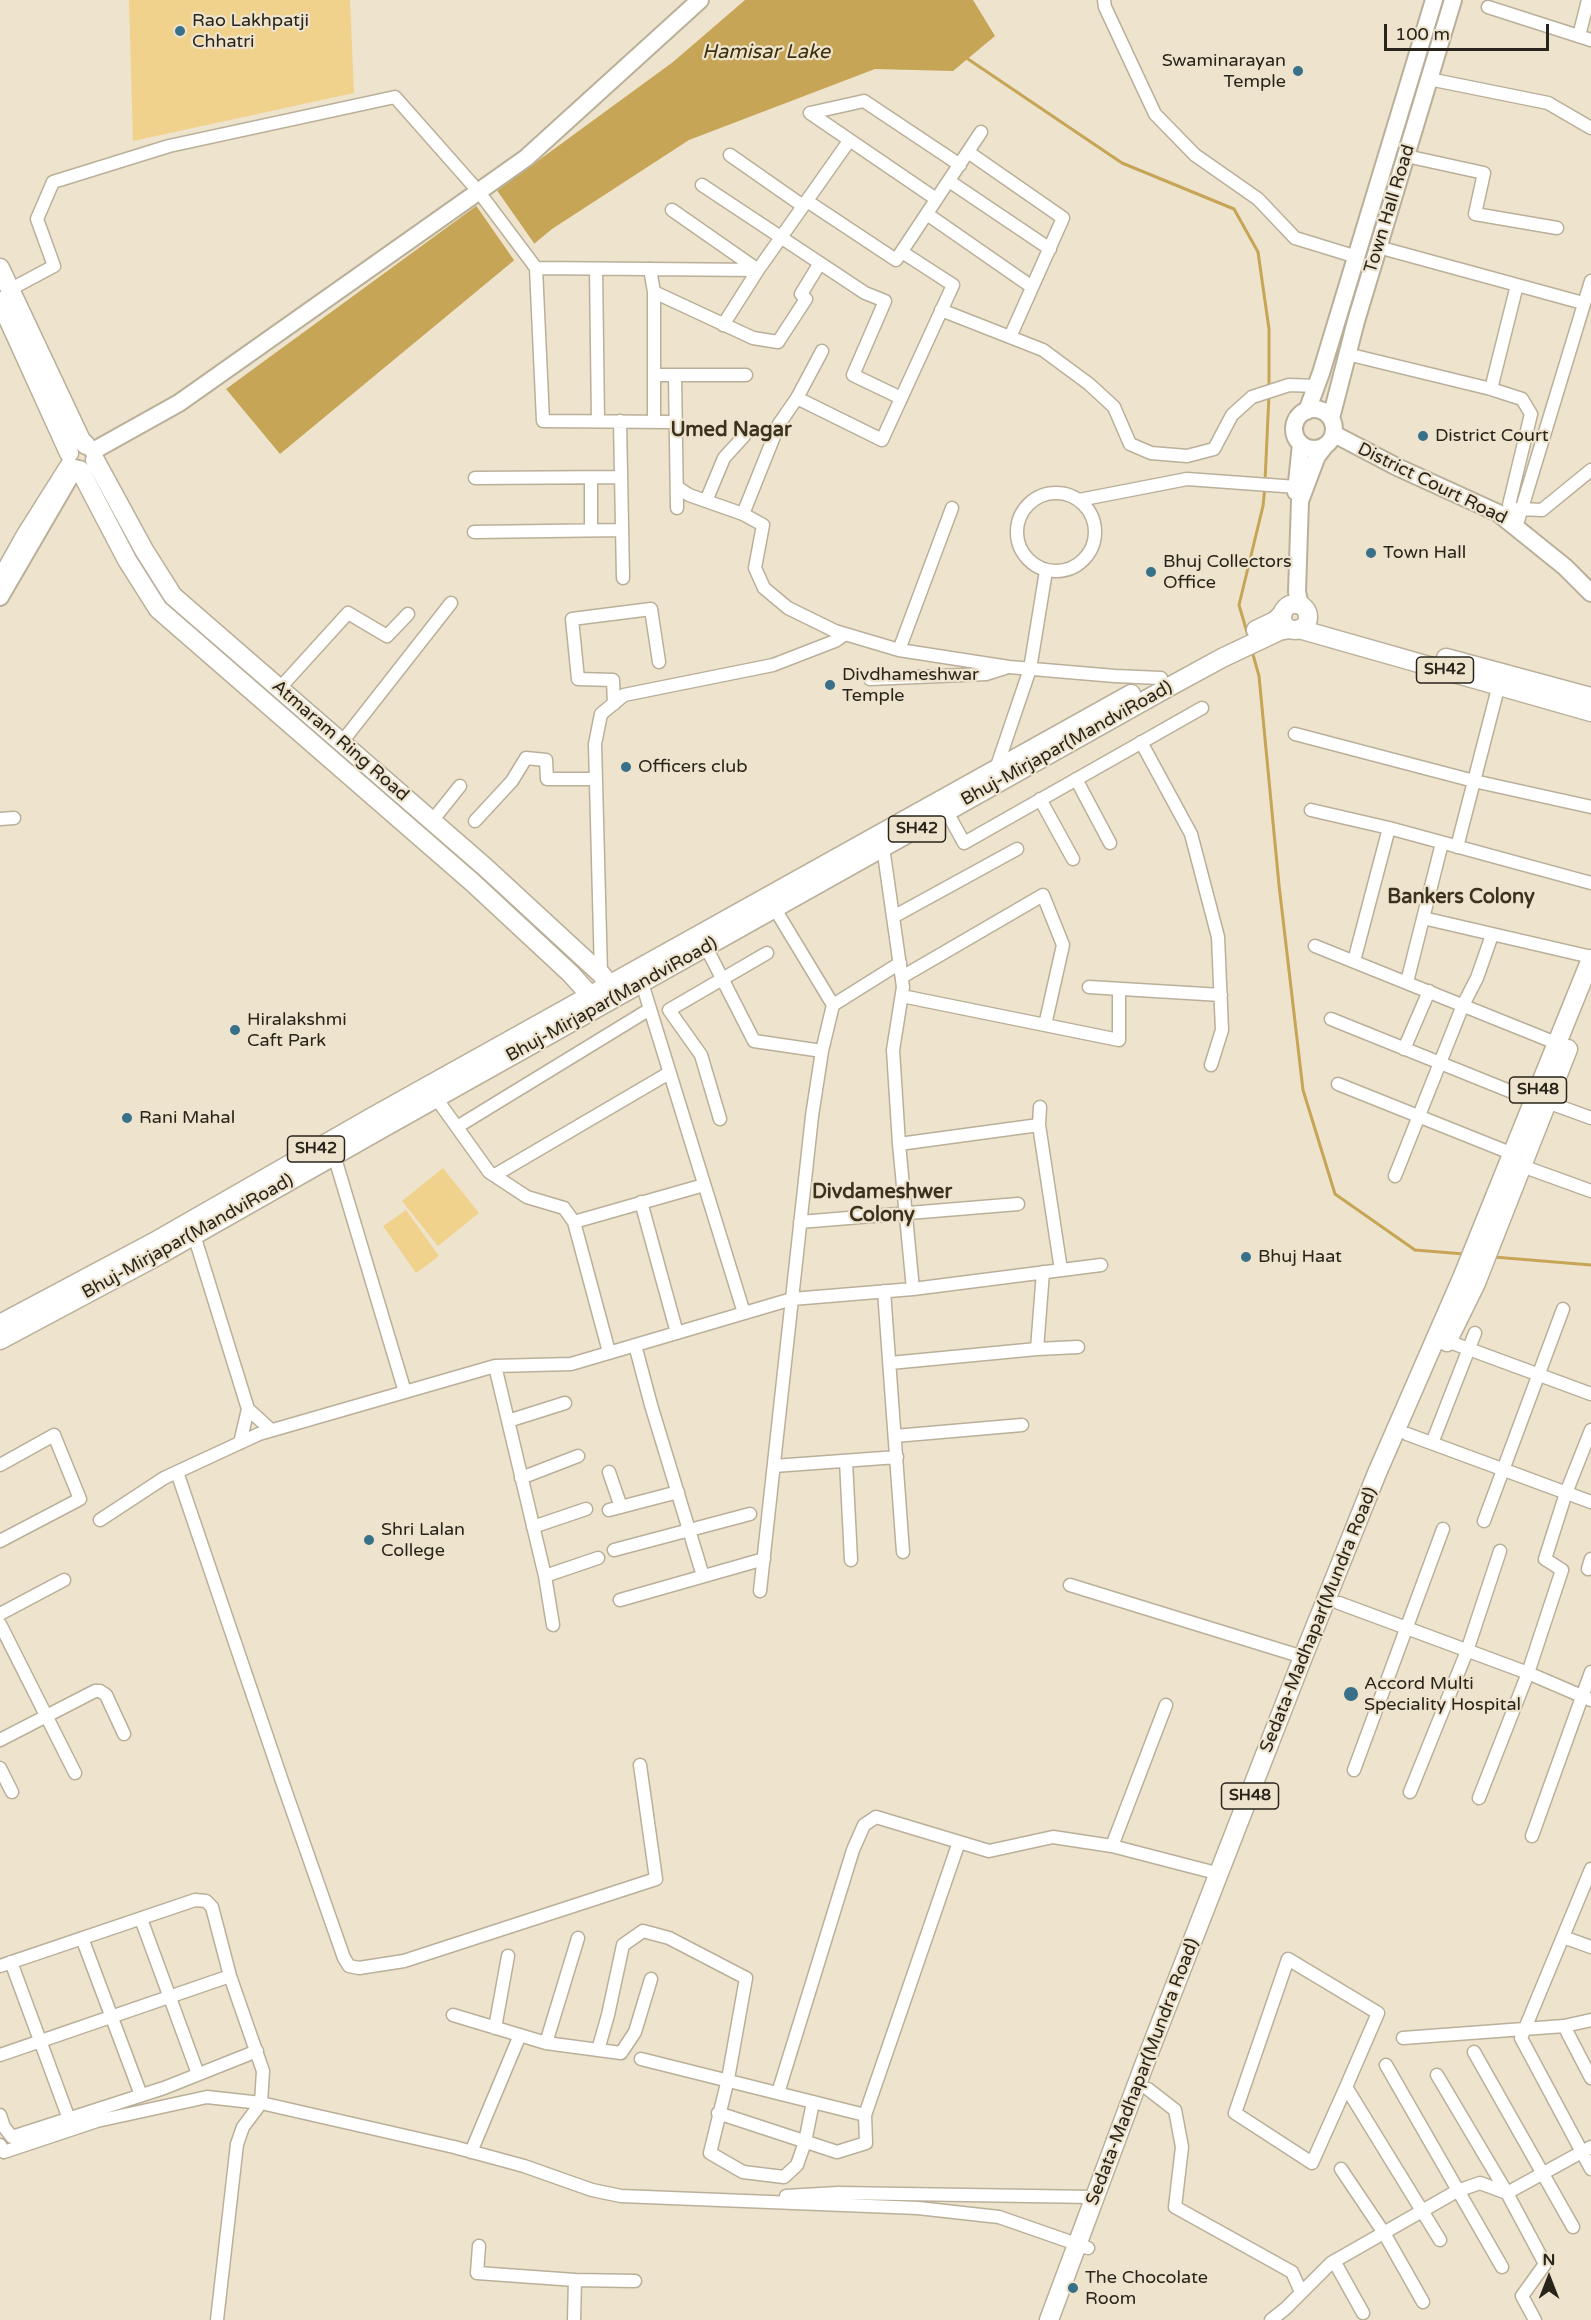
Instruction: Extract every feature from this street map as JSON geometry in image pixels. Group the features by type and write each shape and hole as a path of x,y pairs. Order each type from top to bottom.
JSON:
{"main road":[{"name":"Atmaram Ring Road","path":"0,268 5,295 127,560 158,609 471,882 571,974 595,1001"},
{"name":"Atmaram Ring Road","path":"81,458 173,596 432,821 610,984"},
{"name":"SH42","path":"1221,652 1290,619 1314,622 1591,697"},
{"name":"SH42","path":"1290,619 1591,712"},
{"name":"Bhuj-Mirjapar(MandviRoad)","path":"610,984 642,983 947,812 1221,652"},
{"name":"Bhuj-Mirjapar(MandviRoad)","path":"0,1340 194,1235 436,1098 595,1001 610,984 1161,678 1221,652"},
{"name":"Sedata-Madhapar(Mundra Road)","path":"1520,1159 1591,958"},
{"name":"Sedata-Madhapar(Mundra Road)","path":"1049,2320 1148,2089 1339,1603 1447,1341 1491,1225 1547,1102 1591,991"},
{"name":"Bhuj-Mirjapar(MandviRoad)","path":"0,1324 595,1001"},
{"name":"Sedata-Madhapar(Mundra Road)","path":"1062,2320 1094,2197 1303,1657 1377,1473 1469,1280"}],"street":[{"path":"1,571 81,458 179,402 526,158 700,0"},
{"path":"1104,0 1105,7 1155,114 1195,155 1258,199 1295,238 1357,257"},
{"path":"1307,411 1318,410 1329,435 1312,449 1301,444 1294,429 1298,418 1307,411 1317,386 1434,0"},
{"name":"Town Hall Road","path":"1290,619 1297,592 1300,501 1317,456 1329,435 1347,354 1453,0"},
{"path":"1488,8 1585,38 1588,0"},
{"path":"1429,79 1548,103 1591,128"},
{"path":"5,295 54,267 37,219 53,182 169,146 395,96 479,192 536,268 543,421 675,422"},
{"path":"936,199 810,113 864,101 960,165"},
{"path":"730,155 897,260 981,132"},
{"path":"723,325 849,141"},
{"path":"968,152 1063,218 1010,337"},
{"path":"1406,156 1484,173 1475,214 1557,228"},
{"path":"949,181 1050,249"},
{"path":"702,185 865,293 885,301 853,375 901,398"},
{"path":"672,210 759,270"},
{"path":"927,214 1032,288"},
{"path":"1378,247 1583,303"},
{"path":"797,398 882,440 953,285 902,252"},
{"path":"654,292 753,338 778,342 806,299 801,294 820,263"},
{"path":"536,268 759,270"},
{"path":"596,269 598,421"},
{"path":"650,269 654,292 654,421"},
{"path":"1521,521 1591,281"},
{"path":"1491,389 1517,285"},
{"path":"941,310 1043,350 1089,384 1114,407 1130,444 1150,453 1187,456 1214,449 1232,415 1252,397 1289,385 1317,386"},
{"path":"743,514 779,424 797,398 822,351"},
{"path":"1347,354 1491,389 1522,399 1531,414 1509,506 1521,521"},
{"path":"654,375 746,375"},
{"path":"675,375 677,508"},
{"path":"621,421 623,578"},
{"name":"District Court Road","path":"1329,435 1521,521 1591,593"},
{"path":"706,501 724,458 744,436"},
{"path":"1290,619 1296,487 1301,444"},
{"path":"0,597 81,458"},
{"path":"1521,521 1542,510 1591,470"},
{"path":"475,478 621,477"},
{"path":"591,478 591,530"},
{"path":"1079,500 1187,479 1296,487"},
{"path":"677,487 689,495 743,514 763,525 755,568 764,588 788,608 845,634 898,650 1009,667 1161,678"},
{"path":"1049,494 1064,494 1079,500 1090,512 1096,526 1092,550 1080,564 1055,572 1046,571 1031,563 1020,549 1017,532 1020,517 1028,505 1049,494"},
{"path":"898,650 952,508"},
{"path":"474,532 622,530"},
{"path":"996,769 1030,669 1046,571"},
{"path":"342,742 451,603"},
{"path":"614,704 613,680 578,679 572,619 651,609 659,662"},
{"path":"279,689 348,613 387,636 408,614"},
{"path":"610,984 596,779 595,744 601,714 624,695 773,665 835,641 845,634"},
{"path":"870,680 986,674 1009,667"},
{"path":"1457,846 1496,696"},
{"path":"947,812 964,843 1202,708"},
{"path":"1295,734 1474,781 1591,807"},
{"path":"1142,742 1191,834 1218,936 1222,1030 1211,1065"},
{"path":"475,821 512,781 525,758 546,760 547,779 596,779"},
{"path":"1076,779 1110,843"},
{"path":"432,821 460,786"},
{"path":"1040,799 1073,859"},
{"path":"1311,810 1389,828 1591,883"},
{"path":"0,819 14,818"},
{"path":"1354,961 1389,828"},
{"path":"1407,982 1442,843"},
{"path":"883,847 903,987 893,1050 899,1144 913,1289"},
{"path":"893,917 1017,849"},
{"path":"902,977 1043,895 1063,945 1045,1025"},
{"path":"775,909 833,1005"},
{"path":"1423,918 1591,958"},
{"path":"1395,1176 1442,1064 1463,1005 1477,978 1492,935"},
{"path":"706,946 754,1041 822,1051"},
{"path":"1315,946 1551,1041"},
{"path":"720,1119 701,1055 669,1010 767,953"},
{"path":"760,1591 800,1222 822,1051 833,1005 900,963"},
{"path":"642,983 744,1313"},
{"path":"1089,987 1221,995"},
{"path":"902,996 1119,1040 1119,989"},
{"path":"1404,1049 1429,991"},
{"path":"457,1127 650,1009"},
{"path":"1331,1019 1527,1098"},
{"path":"495,1176 669,1072"},
{"path":"1338,1084 1520,1159 1591,1191"},
{"path":"436,1098 489,1172 527,1197 564,1208 574,1222 609,1352"},
{"path":"1547,1102 1591,1118"},
{"path":"1040,1107 1039,1125 1061,1270"},
{"path":"899,1144 1039,1125"},
{"path":"334,1155 405,1392"},
{"path":"574,1222 704,1185"},
{"path":"641,1202 677,1332"},
{"path":"800,1222 1018,1204"},
{"path":"194,1235 248,1409 271,1430"},
{"path":"100,1520 177,1472 271,1430 495,1366 571,1364 792,1299 913,1289 1101,1265"},
{"path":"1036,1349 1043,1272"},
{"path":"884,1291 903,1552"},
{"path":"1484,1521 1563,1309"},
{"path":"1432,1443 1475,1333"},
{"path":"1447,1341 1591,1394"},
{"path":"636,1345 651,1405 703,1576"},
{"path":"890,1363 1078,1347"},
{"path":"495,1366 544,1576 553,1625"},
{"path":"508,1421 565,1403"},
{"path":"240,1443 248,1409"},
{"path":"895,1436 1022,1425"},
{"path":"1479,1798 1528,1673 1562,1570 1545,1559 1566,1493 1591,1430"},
{"path":"1407,1434 1591,1502"},
{"path":"0,1465 54,1436 80,1499 0,1541"},
{"path":"521,1478 578,1456"},
{"path":"774,1466 897,1457"},
{"path":"846,1461 851,1560"},
{"path":"177,1472 282,1781 344,1958 349,1966 359,1968 404,1961 656,1879 640,1765"},
{"path":"609,1472 615,1509 678,1492"},
{"path":"533,1527 586,1509"},
{"path":"614,1550 750,1514"},
{"path":"1354,1770 1443,1529"},
{"path":"1410,1792 1467,1651 1500,1551"},
{"path":"544,1576 598,1558"},
{"path":"620,1600 764,1559"},
{"path":"0,1614 64,1580"},
{"path":"1070,1585 1303,1657"},
{"path":"1339,1603 1528,1673 1587,1698"},
{"path":"0,1624 75,1773"},
{"path":"1532,1836 1587,1698 1591,1672"},
{"path":"0,1740 95,1691 106,1695 124,1734"},
{"path":"1112,1845 1166,1706"},
{"path":"0,1768 12,1792"},
{"path":"778,2092 853,1850 864,1825 876,1817 989,1851 1053,1837 1112,1845 1220,1874"},
{"path":"718,2113 837,2152 866,2143 865,2115 959,1842"},
{"path":"1591,1869 1588,1891 1563,1937 1521,2038 1586,2150 1591,2169"},
{"path":"69,2119 41,2041 6,1964 195,1900 206,1901 212,1907 230,1976 263,2071 261,2103 243,2127 237,2144 218,2320"},
{"path":"141,1919 198,2074"},
{"path":"598,2050 623,1945 643,1931 669,1938 746,1978 728,2079 710,2153 743,2172 784,2177 797,2165 805,2142 813,2102"},
{"path":"1563,1937 1591,1947"},
{"path":"82,1938 141,2096"},
{"path":"546,2043 579,1938"},
{"path":"495,2028 508,1956"},
{"path":"1288,1959 1378,2013 1346,2087 1312,2163 1235,2113 1288,1959"},
{"path":"0,2055 230,1976"},
{"path":"453,2015 546,2043 621,2053 636,2032 651,1979"},
{"path":"1403,2038 1564,2026 1591,2020"},
{"path":"1564,2026 1591,2078"},
{"path":"471,2151 520,2035"},
{"path":"0,2115 4,2127 12,2137 141,2096 257,2050"},
{"path":"1474,2052 1573,2227"},
{"path":"641,2059 865,2115"},
{"path":"1386,2065 1502,2267"},
{"path":"1437,2075 1507,2193 1545,2264 1522,2296 1535,2320"},
{"path":"1346,2087 1440,2240"},
{"path":"1148,2089 1175,2109 1182,2146 1175,2207 1292,2272 1301,2292"},
{"path":"0,2145 4,2152 97,2121 207,2097 261,2103 471,2151 525,2166 592,2190 621,2196 918,2208 999,2217 1082,2246"},
{"path":"1507,2193 1586,2150"},
{"path":"1341,2169 1384,2233 1423,2302"},
{"path":"1271,2320 1334,2261 1457,2192 1480,2182 1507,2193"},
{"path":"707,2201 838,2193 1094,2197"},
{"path":"479,2246 477,2273 635,2282"},
{"path":"1334,2261 1363,2313"},
{"path":"574,2320 575,2280"}],"shaded area":[{"path":"129,0 350,0 354,93 133,141"},
{"path":"443,1168 479,1213 438,1246 402,1201"},
{"path":"406,1210 439,1256 416,1273 383,1226"}],"water":[{"name":"Hamisar Lake","path":"745,0 973,0 995,36 953,71 875,69 689,140 552,229 280,454 226,389 673,62"}],"pier":[{"path":"496,189 536,246 516,263 475,204"}],"waterway":[{"path":"965,57 1122,163 1234,209 1258,252 1269,329 1269,388"},
{"path":"1265,481 1269,395"},
{"path":"1249,639 1239,605 1263,506 1265,487"},
{"path":"1252,651 1259,676 1279,885 1303,1090 1335,1194 1415,1250 1464,1254"},
{"path":"1494,1257 1591,1265"}],"place":[{"name":"Rao Lakhpatji Chhatri","path":"180,31"},
{"name":"Swaminarayan Temple","path":"1298,71"},
{"name":"District Court","path":"1423,436"},
{"name":"Town Hall","path":"1371,553"},
{"name":"Bhuj Collectors Office","path":"1151,572"},
{"name":"Divdhameshwar Temple","path":"830,685"},
{"name":"Officers club","path":"626,767"},
{"name":"Hiralakshmi Caft Park","path":"235,1030"},
{"name":"Rani Mahal","path":"127,1118"},
{"name":"Bhuj Haat","path":"1246,1257"},
{"name":"Shri Lalan College","path":"369,1540"},
{"name":"Accord Multi Speciality Hospital","path":"1351,1694"},
{"name":"The Chocolate Room","path":"1073,2288"}],"district":[{"name":"Umed Nagar","path":"731,431"},
{"name":"Bankers Colony","path":"1461,898"},
{"name":"Divdameshwer Colony","path":"882,1204"}]}
